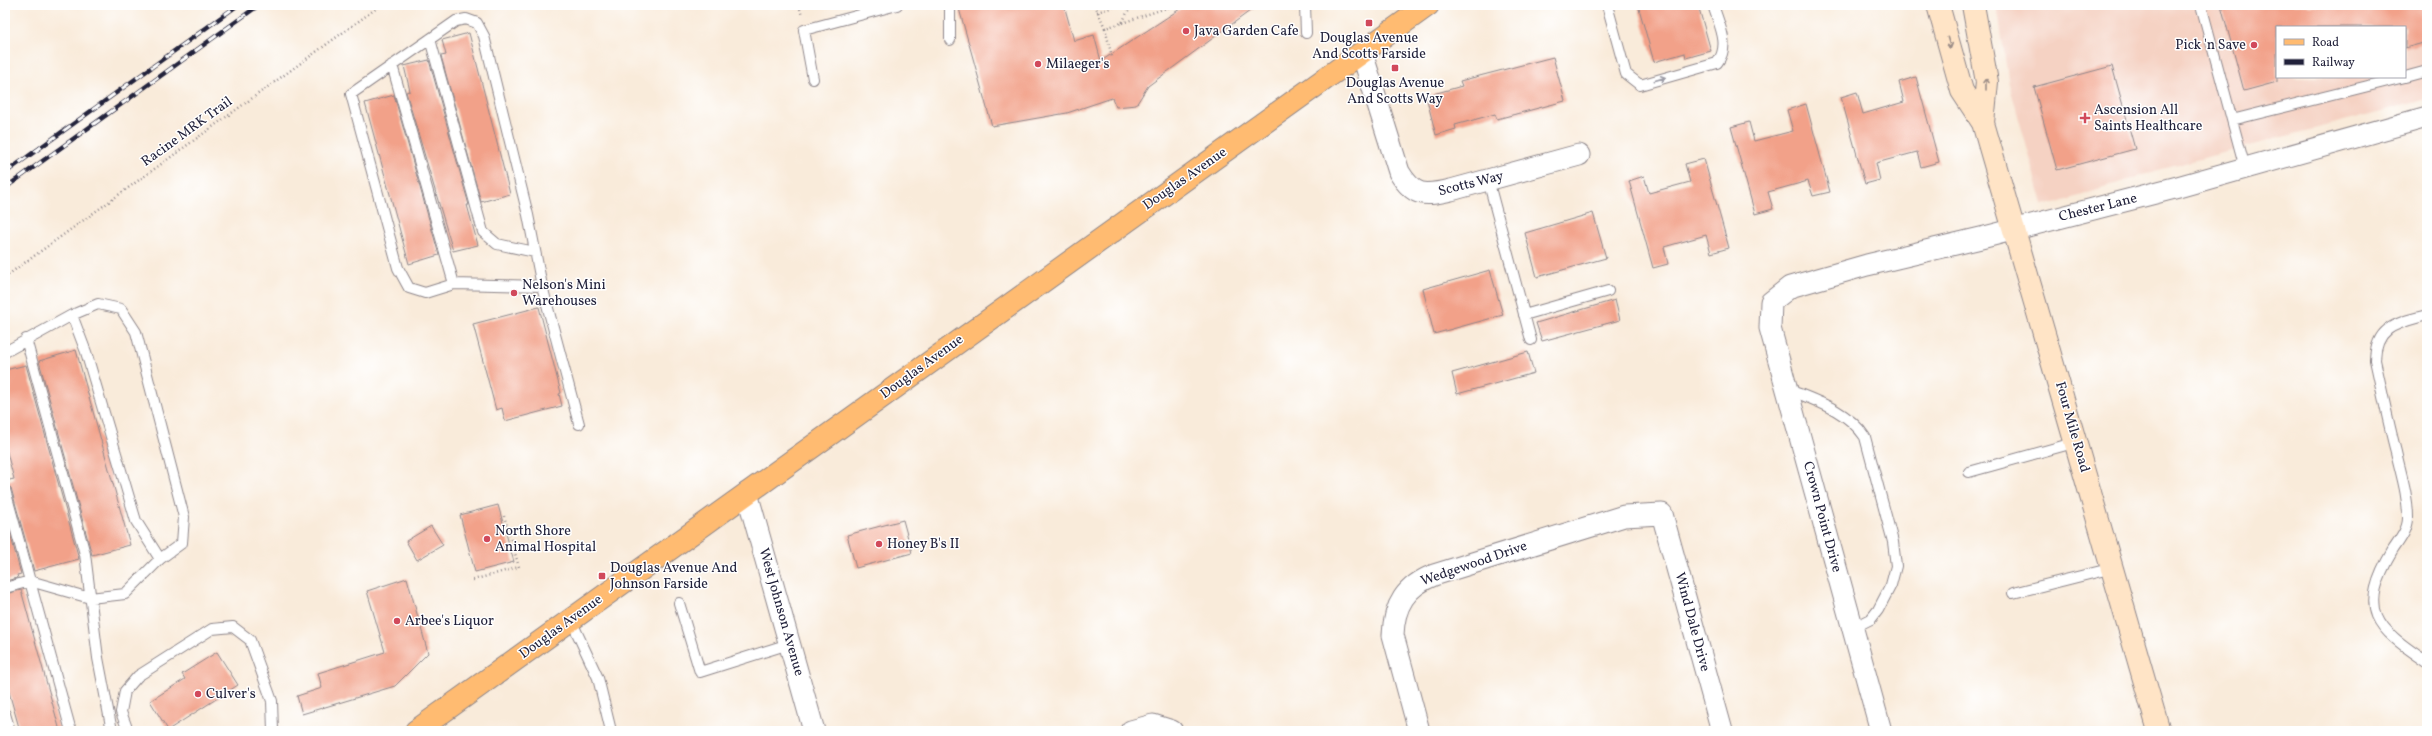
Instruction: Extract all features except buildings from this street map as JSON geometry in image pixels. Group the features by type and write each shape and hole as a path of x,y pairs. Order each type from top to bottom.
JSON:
{"main road":[{"name":"Douglas Avenue","path":"427,727 747,493 1428,5"},
{"name":"Four Mile Road","path":"1938,5 1962,91 1983,123 2077,442 2159,731"},
{"name":"Four Mile Road","path":"1973,5 1987,82 1983,123"}],"street":[{"name":"Scotts Way","path":"1362,53 1399,172 1407,185 1418,193 1433,194 1579,155"},
{"name":"Chester Lane","path":"1771,302 1790,287 1867,265 2015,229 2245,168 2427,117"},
{"name":"Crown Point Drive","path":"1771,302 1770,328 1881,731"},
{"name":"West Johnson Avenue","path":"747,493 814,731"},
{"name":"Wedgewood Drive","path":"1420,731 1393,635 1393,619 1398,604 1407,591 1420,581 1434,575 1624,516 1662,514"},
{"name":"Wind Dale Drive","path":"1662,514 1722,731"},
{"path":"1131,731 1152,725 1172,731"}],"lane":[{"path":"814,79 804,30 897,5"},
{"path":"950,5 950,40"},
{"path":"1305,5 1306,33"},
{"path":"1608,5 1626,74 1640,85 1717,63 1724,54 1725,46 1713,5"},
{"path":"2201,5 2245,168"},
{"path":"542,286 454,284 425,293 409,288 398,268 351,94 456,21 466,19 477,23 484,36 542,286 579,424"},
{"path":"430,40 483,232 497,244 535,252"},
{"path":"392,65 454,284"},
{"path":"2406,76 2427,70"},
{"path":"2232,120 2400,78"},
{"path":"1488,180 1531,340"},
{"path":"1524,315 1608,291"},
{"path":"5,352 72,314 98,304 121,309 136,332 184,517 182,543 160,559 125,594 90,598 30,581 5,588"},
{"path":"72,314 86,352 136,521 160,559"},
{"path":"2427,315 2398,323 2388,328 2375,349 2374,360 2403,478 2408,520 2405,529 2379,574 2374,586 2374,598 2380,624 2387,634 2398,644 2427,662"},
{"path":"26,340 85,554 98,658 112,731"},
{"path":"1787,389 1832,408 1856,423 1865,437 1893,542 1896,566 1891,585 1878,610 1871,619 1852,628"},
{"path":"1969,472 2077,442"},
{"path":"5,490 71,731"},
{"path":"2013,593 2113,568"},
{"path":"680,603 700,672 789,644"},
{"path":"572,620 598,678 612,731"},
{"path":"128,731 121,712 125,691 138,676 212,629 233,627 250,640 272,701 273,731"},
{"path":"5,714 10,731"}],"path":[{"name":"Racine MRK Trail","path":"5,277 380,5"},
{"path":"1095,5 1105,28 1112,57"},
{"path":"1097,12 1120,5"},
{"path":"1122,23 1131,5"},
{"path":"1105,28 1175,5"},
{"path":"473,580 518,567 504,516"}],"shaded area":[{"path":"1997,5 2427,5 2427,99 2162,169 2055,204 2043,204 2009,84"}],"railway":[{"path":"5,173 238,5"},
{"path":"5,188 259,5"}],"place":[{"name":"Douglas Avenue And Scotts Farside","path":"1369,23"},
{"name":"Java Garden Cafe","path":"1186,31"},
{"name":"Pick 'n Save","path":"2254,45"},
{"name":"Milaeger's","path":"1038,64"},
{"name":"Douglas Avenue And Scotts Way","path":"1395,68"},
{"name":"Ascension All Saints Healthcare","path":"2085,118"},
{"name":"Nelson's Mini Warehouses","path":"514,293"},
{"name":"North Shore Animal Hospital","path":"487,539"},
{"name":"Honey B's II","path":"879,544"},
{"name":"Douglas Avenue And Johnson Farside","path":"602,576"},
{"name":"Arbee's Liquor","path":"397,621"},
{"name":"Culver's","path":"198,694"}]}
